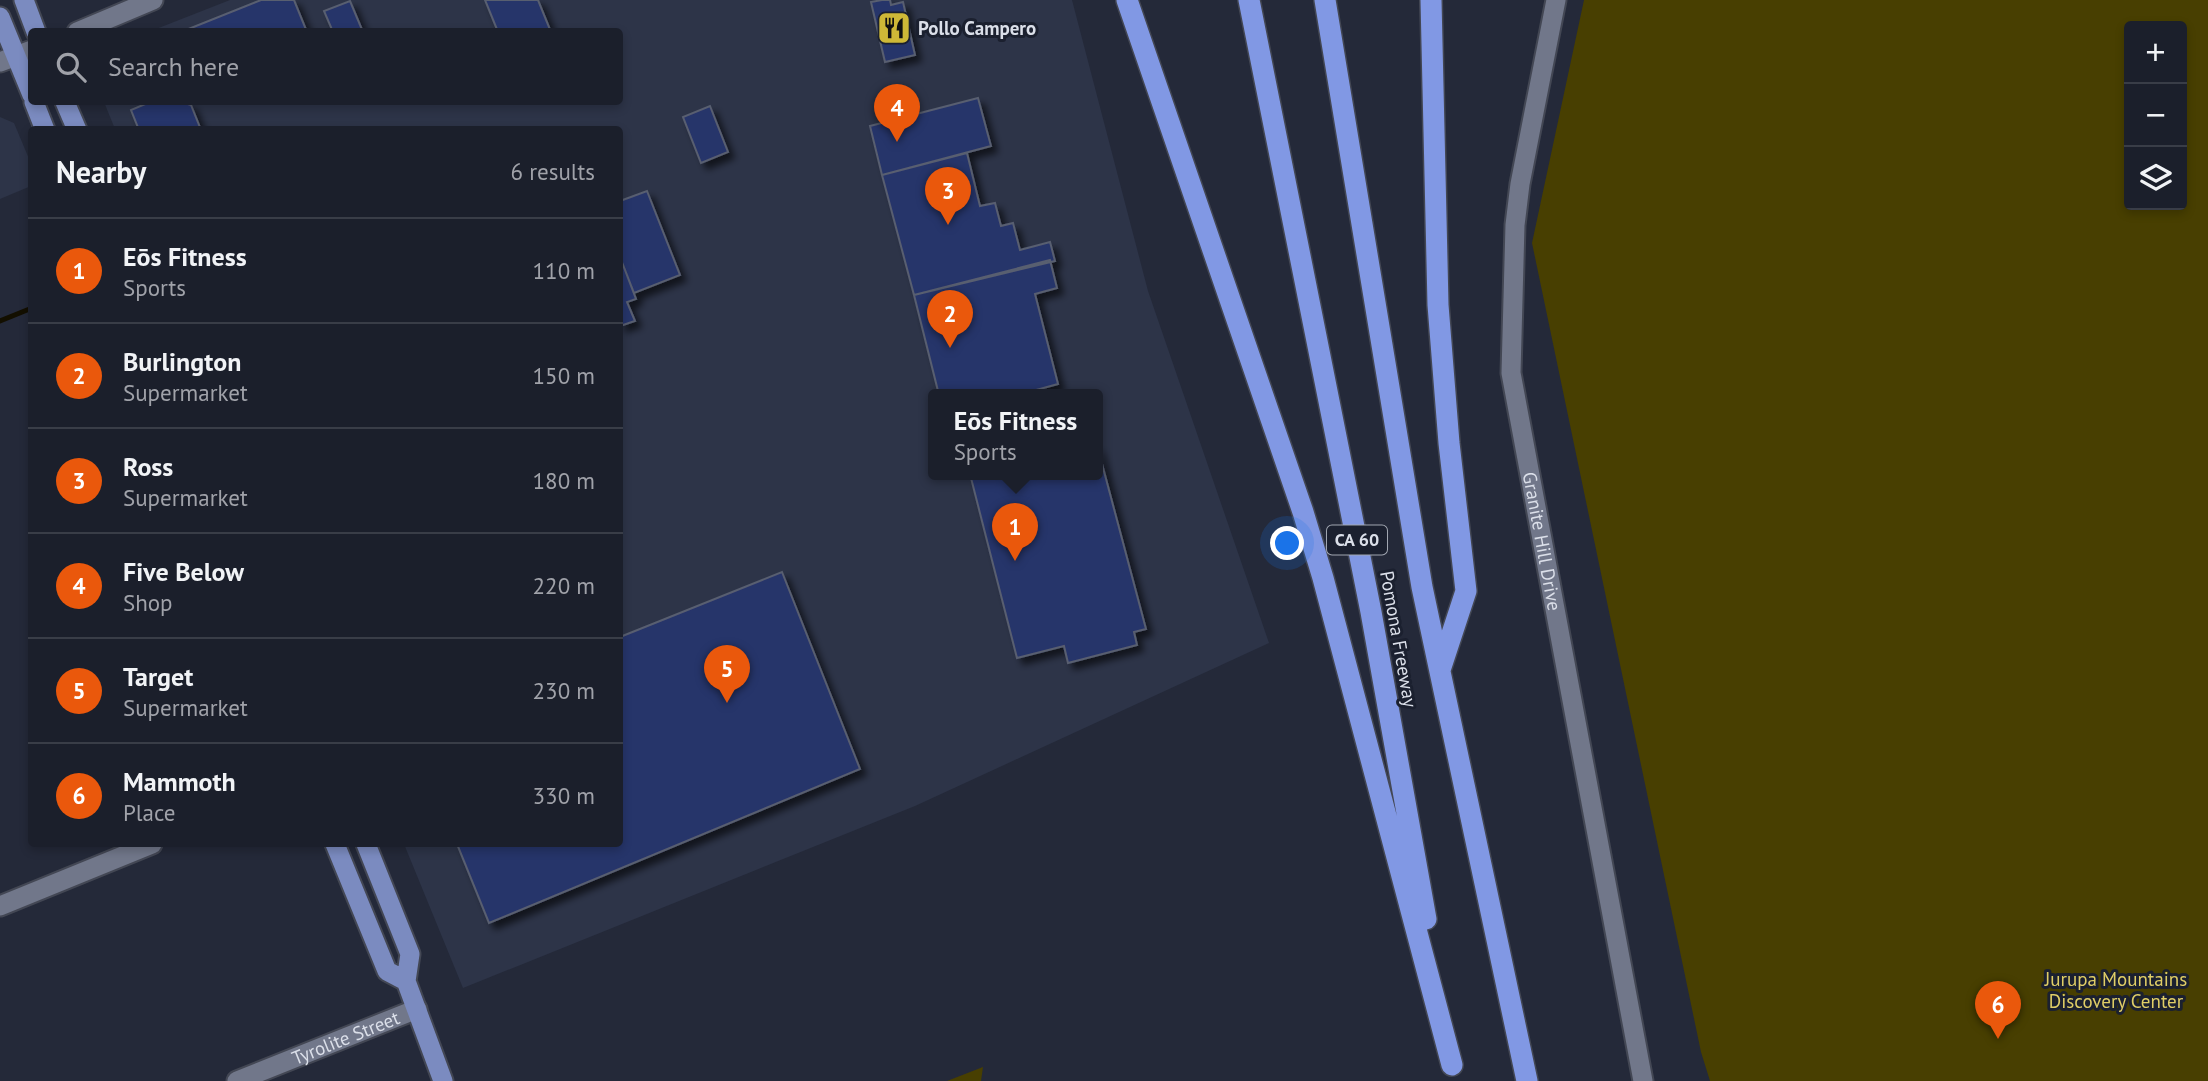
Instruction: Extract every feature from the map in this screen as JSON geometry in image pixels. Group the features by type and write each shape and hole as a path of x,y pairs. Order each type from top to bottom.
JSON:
{"highway":[{"path":"1126,0 1303,512 1323,578 1453,1073"},
{"name":"Pomona Freeway","path":"1249,0 1371,612 1453,1073"},
{"name":"Pomona Freeway","path":"1325,0 1422,587 1527,1081"},
{"path":"1431,0 1438,305 1449,443 1466,591 1439,672"}],"main road":[{"path":"24,0 34,28"},
{"path":"0,17 28,85"},
{"path":"35,105 43,126"},
{"path":"66,105 75,126"},
{"path":"336,847 387,971 406,981"},
{"path":"367,847 410,954 406,981 443,1081"}],"street":[{"path":"86,28 153,0"},
{"name":"Granite Hill Drive","path":"1556,0 1520,184 1515,225 1511,373 1643,1081"},
{"path":"0,906 145,847"},
{"name":"Tyrolite Street","path":"237,1081 417,1009"}],"shaded area":[{"path":"230,0 1072,0 1148,291 1269,643 915,806 463,988 405,847 623,847 623,126 114,126 105,105 623,105 623,28 159,28"},
{"path":"0,117 14,123 28,156 28,187 0,199"}],"green space":[{"name":"Jurupa Mountains Discovery Center","path":"1584,0 2208,0 2208,1081 1710,1081 1701,1052 1532,243"},
{"path":"983,1067 981,1081 947,1081"}],"building":[{"path":"261,0 294,0 305,28 191,28"},
{"path":"485,0 538,0 549,28 496,28"},
{"path":"890,0 891,5 903,2 915,55 885,62 871,2"},
{"path":"350,1 361,28 331,28 324,11"},
{"path":"978,98 991,146 882,175 870,126"},
{"path":"143,105 191,105 199,126 137,126 131,110"},
{"path":"710,106 728,152 701,163 683,117"},
{"path":"967,153 980,206 995,203 1001,226 1013,223 1020,250 1050,242 1055,261 914,295 882,175"},
{"path":"647,191 680,275 634,293 623,265 623,200"},
{"path":"1050,260 1057,288 1035,294 1058,384 1040,389 938,389 914,295"},
{"path":"623,265 636,299 627,302 635,321 623,325"},
{"path":"1103,468 1146,629 1134,632 1137,645 1068,663 1064,646 1017,658 972,480 1103,480"},
{"path":"782,572 860,769 489,923 458,847 623,847 623,636"}],"waterway":[{"path":"0,321 28,310"}],"place":[{"name":"Pollo Campero","path":"894,28"},
{"name":"Five Below","path":"897,142"},
{"name":"Ross","path":"948,225"},
{"name":"Burlington","path":"950,348"},
{"name":"Eōs Fitness","path":"1015,561"},
{"name":"Target","path":"727,703"},
{"name":"Mammoth","path":"1998,1039"}]}
